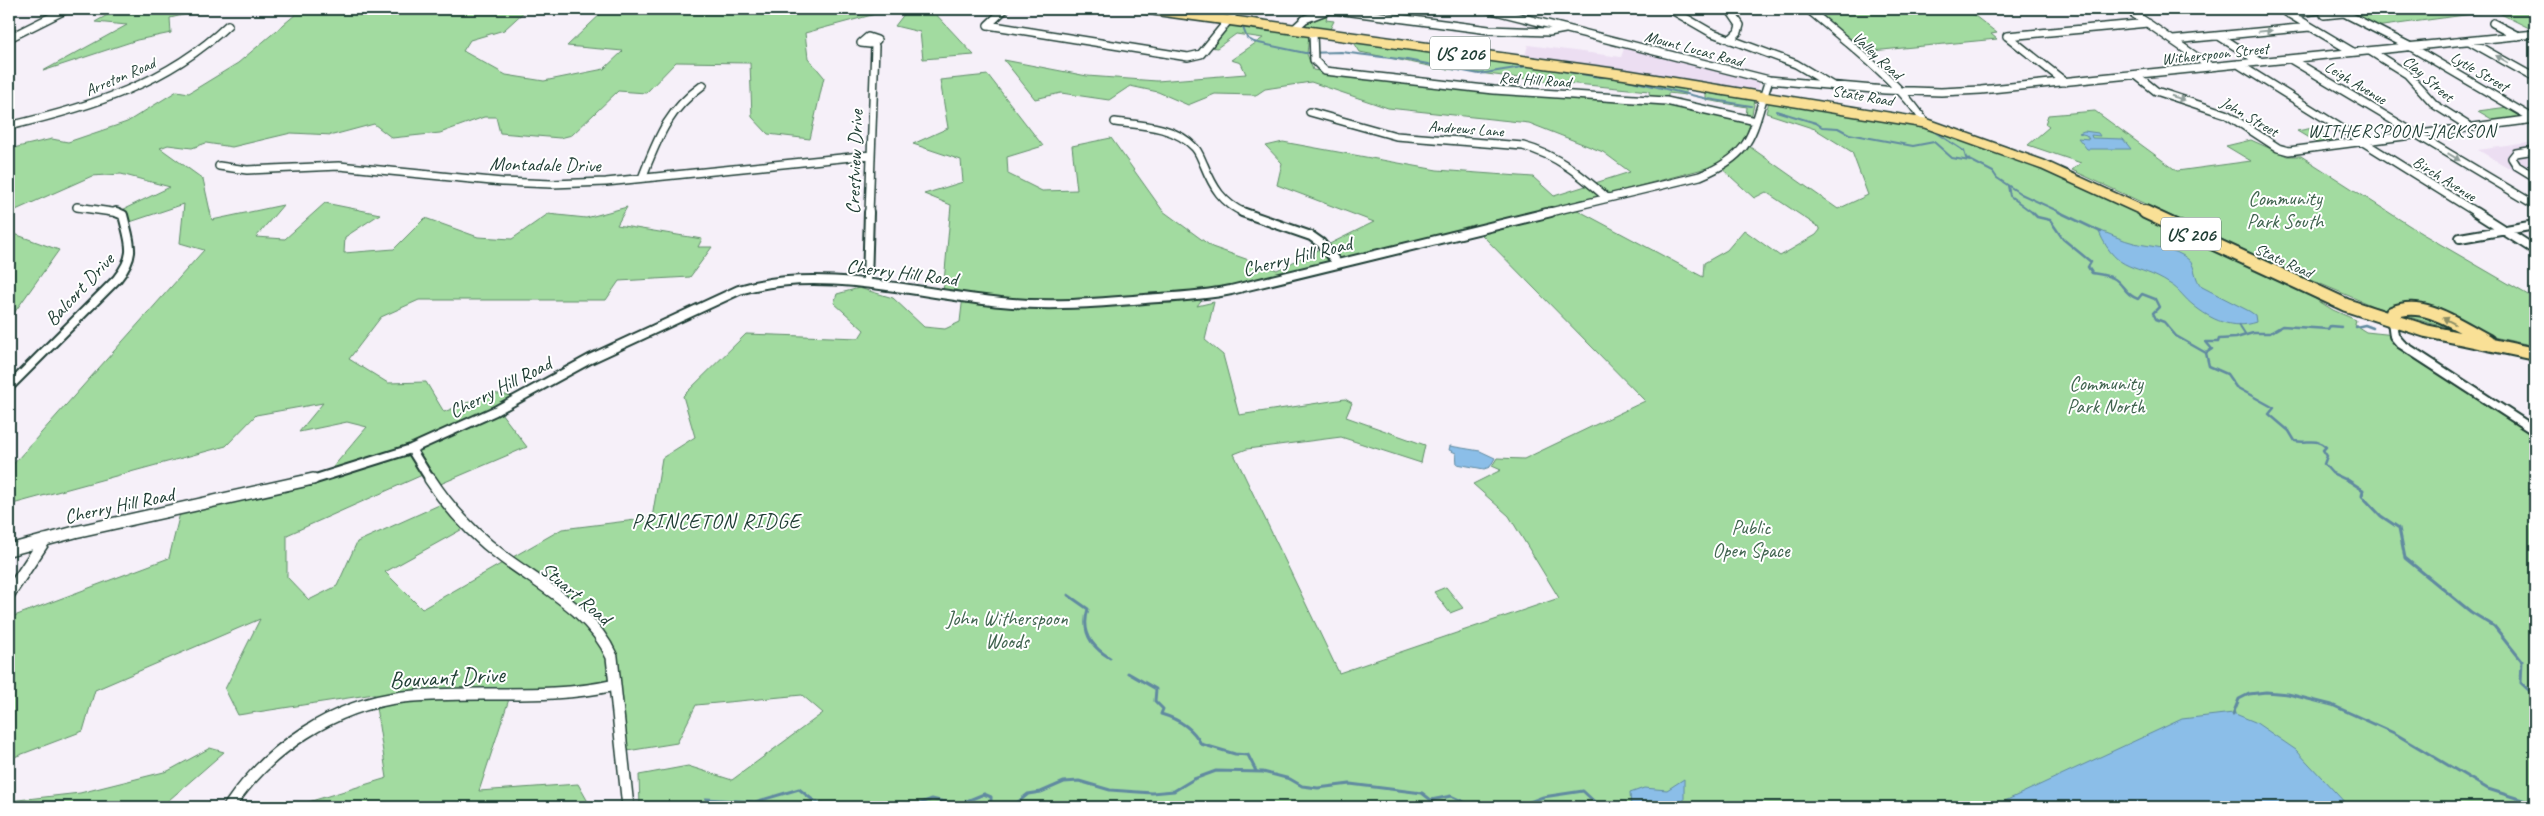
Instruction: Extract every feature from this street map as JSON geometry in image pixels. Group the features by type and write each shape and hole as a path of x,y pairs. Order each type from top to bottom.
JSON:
{"highway":[{"name":"State Road","path":"1146,9 1230,18 1293,30 1762,96 1925,123 2043,165 2322,295 2392,321 2457,339 2530,354"},
{"path":"2392,321 2392,313 2395,310 2407,308 2423,310 2497,344 2530,354"}],"street":[{"path":"9,38 67,9"},
{"path":"1005,9 988,24 990,26 1195,57 1201,54 1237,9"},
{"path":"1293,30 1305,19 1330,9 1505,32 1556,32 1566,28"},
{"name":"Mount Lucas Road","path":"1488,9 1769,80 1897,91"},
{"path":"1670,9 1700,28 1780,57 1817,74 1834,86"},
{"path":"1729,9 1739,19 1741,25 1740,32 1730,40"},
{"path":"1809,10 1827,9"},
{"path":"2128,9 2211,67"},
{"path":"2280,9 2353,52"},
{"name":"Valley Road","path":"1809,10 1922,115 1925,123"},
{"name":"Lytle Street","path":"2289,14 2344,13 2411,47 2535,119"},
{"path":"2065,82 2008,36 2148,23"},
{"path":"2493,23 2519,36"},
{"name":"Arreton Road","path":"9,126 76,108 141,84 194,55 228,25"},
{"path":"2172,40 2310,27"},
{"name":"Red Hill Road","path":"1313,33 1311,54 1318,67 1325,71 1494,90 1666,101 1756,121"},
{"name":"Witherspoon Street","path":"1897,91 1968,92 2535,34"},
{"path":"2219,36 2260,62"},
{"path":"2468,40 2535,78"},
{"name":"Crestview Drive","path":"867,283 875,46 872,44"},
{"name":"Clay Street","path":"2370,51 2407,74 2435,105 2470,126"},
{"name":"Leigh Avenue","path":"2292,60 2535,205"},
{"name":"Birch Avenue","path":"2238,64 2535,250"},
{"path":"1817,74 1823,85"},
{"name":"John Street","path":"2136,75 2156,91 2226,114 2278,148 2297,151 2470,126 2535,119"},
{"name":"Cherry Hill Road","path":"9,550 44,540 302,483 412,448 496,411 597,356 739,290 761,283 784,280 867,283 1002,302 1084,304 1208,294 1700,176 1723,167 1746,149 1752,138 1762,96 1769,80"},
{"path":"642,178 666,118 674,108 703,85"},
{"name":"Andrews Lane","path":"1310,112 1396,136 1523,146 1540,150 1569,164 1607,198"},
{"path":"1114,122 1158,128 1184,138 1198,152 1215,191 1225,202 1250,216 1296,230 1314,238 1338,264"},
{"path":"2535,150 2516,153 2512,160 2517,166 2535,177"},
{"name":"Montadale Drive","path":"219,166 247,170 339,166 526,183 592,183 871,155"},
{"name":"Balcort Drive","path":"9,387 117,279 130,259 132,248 123,215 112,211 77,207"},
{"path":"2460,238 2535,225"},
{"path":"2392,321 2394,336 2401,344 2533,428"},
{"name":"Stuart Road","path":"412,448 438,492 462,522 482,540 590,622 599,632 612,657 628,807"},
{"path":"9,594 44,540"},
{"name":"Bouvant Drive","path":"229,807 250,778 289,744 332,718 368,704 421,696 566,694 615,685"}],"shaded area":[{"path":"1528,45 1621,57 1625,46 1760,83 1758,89 1752,91 1524,59"},
{"path":"2535,142 2535,183 2478,150"}],"green space":[{"path":"118,9 208,9 170,18 171,33 137,40 43,71 127,25 95,22"},
{"path":"282,9 527,9 504,30 470,40 463,51 506,75 544,81 604,69 623,51 567,46 606,9 894,9 805,33 808,58 824,77 810,139 768,134 752,117 750,63 676,62 646,93 618,91 572,135 560,138 500,133 496,117 484,117 440,133 392,138 374,124 333,135 291,133 232,147 206,143 192,148 168,145 160,148 203,179 212,220 283,205 256,237 285,239 325,203 380,214 345,237 344,253 394,249 425,218 478,237 512,239 548,214 586,218 627,207 617,225 702,239 698,247 712,247 690,277 619,281 606,300 419,300 381,317 349,359 388,383 426,382 444,412 491,393 522,397 498,409 527,447 438,485 429,472 287,535 287,577 309,600 337,586 357,542 448,501 468,526 385,572 422,609 562,529 652,518 662,458 695,437 683,396 746,334 859,338 864,330 834,303 837,294 859,288 893,298 924,327 945,329 960,322 963,296 943,293 951,205 924,194 963,182 961,160 913,144 948,128 940,80 988,75 1043,146 1007,157 1008,174 1042,191 1077,190 1072,146 1111,138 1163,211 1212,247 1277,270 1374,222 1277,185 1282,163 1266,146 1283,142 1437,170 1533,177 1554,196 1630,172 1603,152 1529,123 1388,108 1311,82 1265,89 1256,95 1215,94 1188,105 1158,92 1130,86 1109,100 1061,93 1035,99 1004,60 1087,76 1157,81 1246,74 1241,63 1231,60 1263,38 1236,34 1217,48 1209,47 1230,24 1309,35 1307,54 1313,70 1394,81 1665,104 1752,120 1743,142 1838,209 1868,195 1852,152 1815,129 1766,113 1769,101 1917,123 2027,160 2288,282 2333,310 2356,320 2355,325 2366,332 2395,335 2535,427 2535,489 2533,490 2535,492 2535,807 640,807 639,775 688,766 732,780 823,713 802,695 696,705 677,743 621,752 614,684 511,693 479,791 578,784 591,807 292,807 387,778 374,694 238,715 225,689 260,619 95,690 83,731 9,759 9,618 169,558 180,513 322,480 367,427 347,422 299,432 323,403 256,415 226,446 9,505 9,469 204,250 180,243 184,204 124,224 118,212 170,187 121,174 92,176 9,213 9,149 52,139 68,142 127,122 177,91 189,93 238,63 296,14","holes":["1718,165 1754,198 1766,192 1820,228 1820,230 1816,235 1780,256 1744,230 1727,250 1704,263 1703,277 1568,205","1536,215 1542,219 1481,234 1645,401 1524,459 1497,458 1492,466 1501,470 1473,484 1509,516 1559,598 1339,673 1234,454 1247,449 1341,437 1421,463 1425,445 1346,417 1352,403 1345,399 1239,415 1223,355 1205,340 1214,302 1197,306 1206,294"]},
{"path":"908,9 931,9 974,55 923,59 920,32 895,26"},
{"path":"1867,9 1966,9 1997,33 1991,34 1997,39 1861,52 1819,13"},
{"path":"2338,9 2535,9 2535,31 2495,11 2375,27"},
{"path":"1325,14 1327,16 1326,20 1334,21 1330,29 1333,32 1300,27 1303,23"},
{"path":"1353,41 1686,86 1686,95 1668,93 1668,100 1650,99 1649,91 1439,68 1360,52"},
{"path":"1706,89 1755,100 1751,118 1746,117 1747,107 1706,100"},
{"path":"2508,107 2526,118 2495,121 2478,111"},
{"name":"Community Park South","path":"2095,111 2177,171 2251,161 2226,146 2251,140 2287,156 2301,156 2421,233 2535,299 2535,346 2429,323 2373,306 2316,282 2318,284 2072,170 2081,163 2028,145 2049,127 2045,124 2048,115"},
{"path":"2313,128 2333,141 2317,143 2297,131"},
{"path":"9,232 59,250 9,320"},
{"path":"1446,587 1463,608 1450,613 1434,592"},
{"path":"210,748 224,752 161,807 9,807 9,801 80,793 168,771"}],"water":[{"path":"2084,131 2098,133 2100,136 2091,135 2092,138 2123,139 2131,149 2087,149 2078,138 2089,139 2086,135 2079,133"},
{"path":"2101,231 2130,242 2177,252 2189,260 2202,287 2249,311 2255,315 2256,322 2239,325 2231,324 2207,315 2190,303 2170,284 2121,262 2106,246 2099,232"},
{"path":"1450,446 1480,451 1495,458 1490,467 1484,469 1457,464 1456,453 1449,450"},
{"path":"2233,713 2255,722 2296,750 2349,807 1992,807 2182,719"},
{"path":"1684,779 1684,807 1631,807 1630,793 1644,788 1667,790"}],"waterway":[{"path":"1208,9 1219,10 1223,15"},
{"path":"1242,25 1247,38 1254,42 1305,53 1341,52 1407,60 1479,74 1528,66"},
{"path":"1540,67 1599,77 1615,77 1708,99 1751,106"},
{"path":"1776,111 1816,123 1822,127 1838,128 1849,134 1913,146 1934,142 1952,158 1970,161"},
{"path":"1930,129 1964,151 1966,158 1993,172 1997,178 2021,194 2062,213"},
{"path":"2008,186 2010,196 2033,213"},
{"path":"2059,212 2101,232"},
{"path":"2033,213 2037,217 2050,220 2063,239 2091,262 2088,267 2092,273 2113,278 2130,295 2138,299 2142,294 2155,299 2159,307 2153,313 2156,319 2164,322 2176,336 2206,353"},
{"path":"2239,325 2245,334"},
{"path":"2356,327 2365,325 2373,328"},
{"path":"2206,353 2212,349 2206,342 2218,342 2219,339 2236,338 2253,333 2270,333 2282,326 2328,329 2330,326 2342,327"},
{"path":"2206,353 2209,366 2227,374 2236,387 2274,408 2269,414 2289,431 2295,441 2315,441 2326,447 2323,450 2327,456 2324,464 2332,473 2349,481"},
{"path":"2346,479 2363,490 2362,496 2381,516 2399,528 2405,558 2471,612 2494,626 2522,661 2521,683 2535,696"},
{"path":"1068,595 1088,609 1086,624 1089,638 1103,654 1110,658"},
{"path":"1128,673 1156,689 1155,701 1163,709 1161,714 1184,725 1194,733 1201,744 1235,754 1248,755 1256,771"},
{"path":"2233,714 2239,699 2249,694 2266,692 2288,694 2332,705 2394,733 2488,789 2535,804"},
{"path":"1012,807 1028,794 1041,792 1064,782 1079,781 1110,790 1152,793 1174,791 1194,779 1216,771 1263,772 1290,779 1302,786 1318,788 1350,784 1422,793 1431,800 1451,796 1475,807"},
{"path":"706,799 755,802 799,789 814,801 832,807"},
{"path":"1516,807 1543,797 1583,791 1600,807"},
{"path":"893,807 916,805 932,799 957,805 984,794 991,797 991,807"}],"district":[{"name":"WITHERSPOON-JACKSON","path":"2402,131"},
{"name":"PRINCETON RIDGE","path":"716,521"}],"park label":[{"name":"Community Park North","path":"2106,394"},
{"name":"Public Open Space","path":"1751,538"},
{"name":"John Witherspoon Woods","path":"1007,630"}]}
